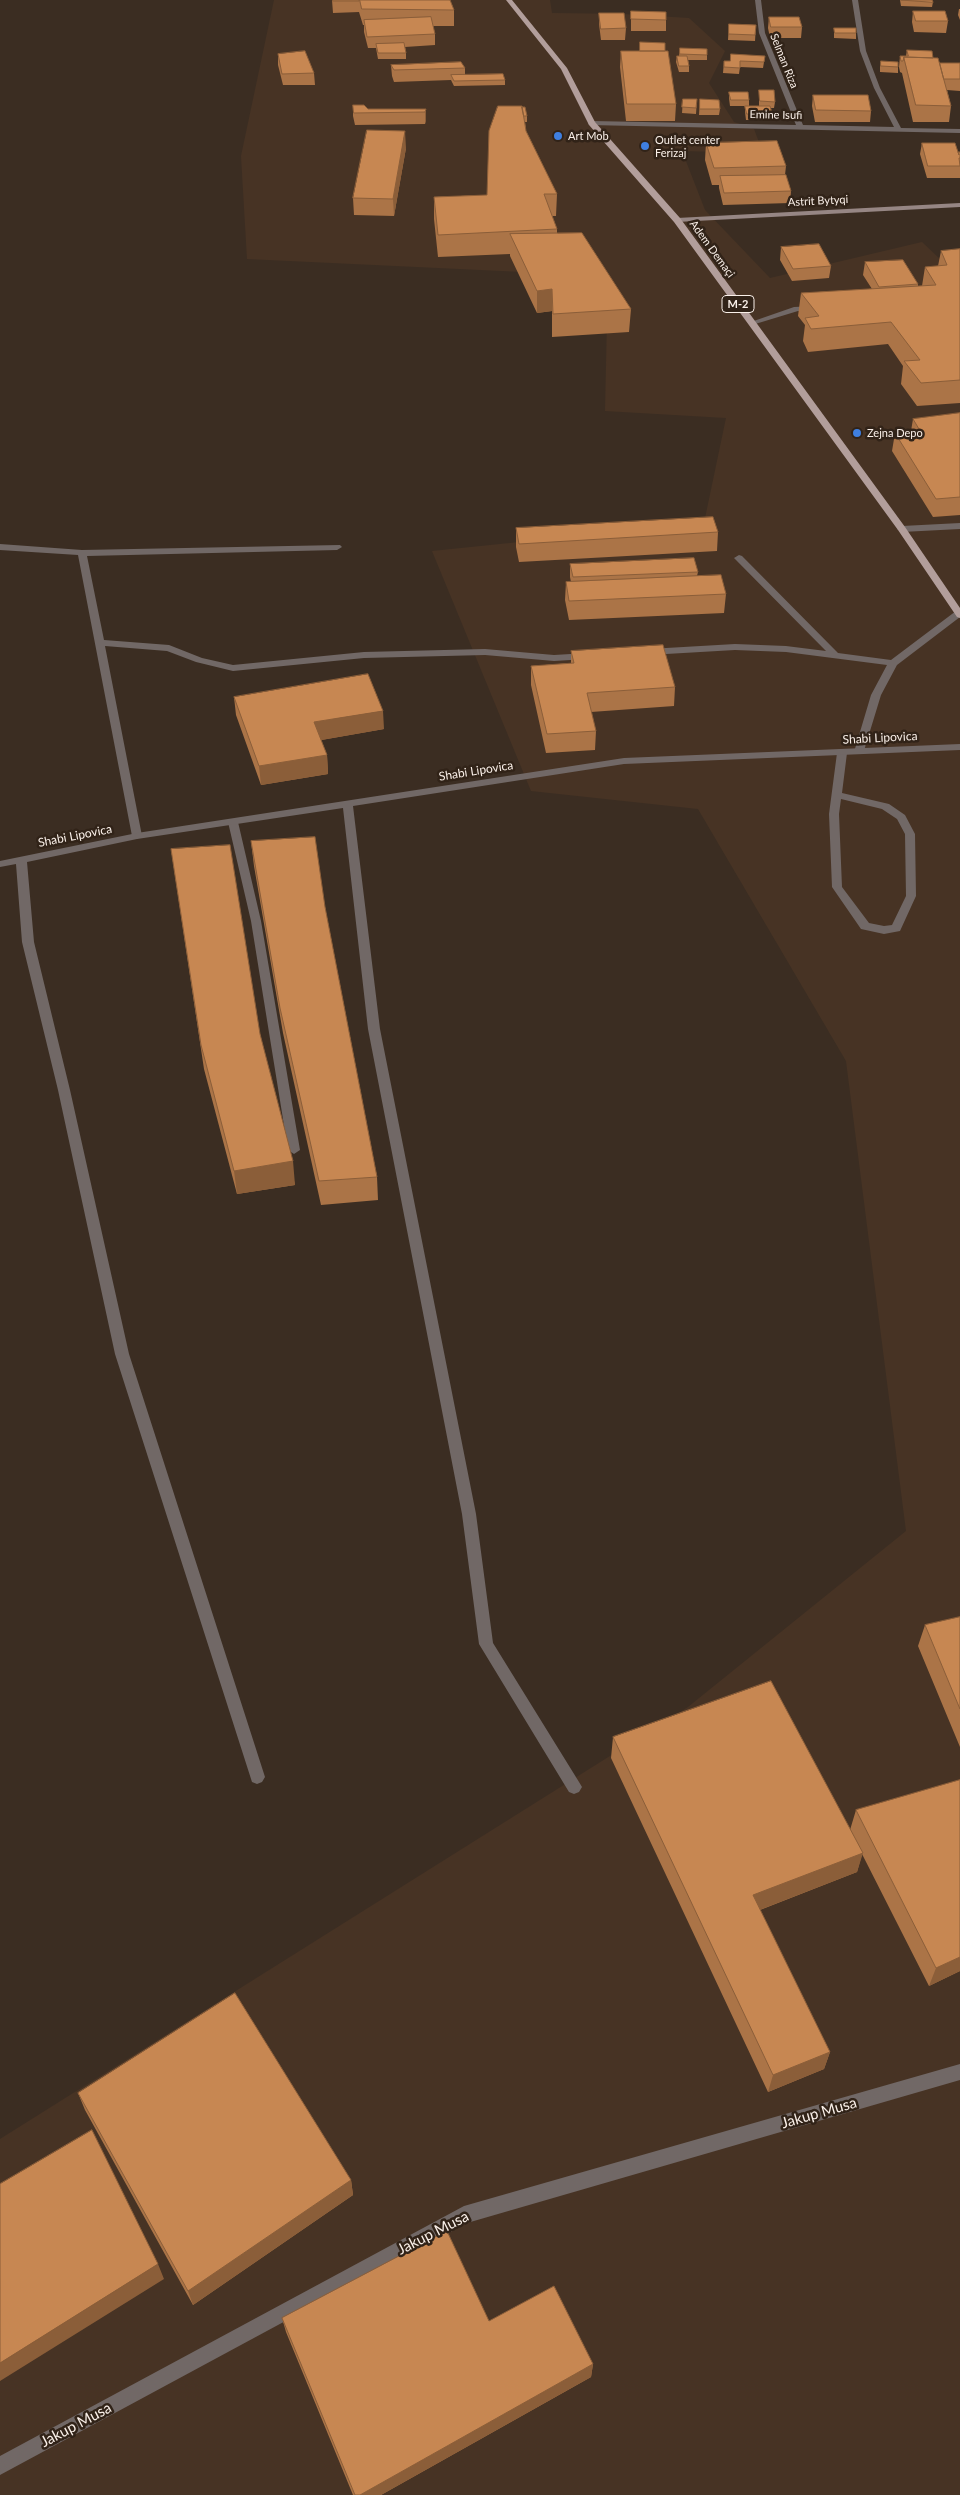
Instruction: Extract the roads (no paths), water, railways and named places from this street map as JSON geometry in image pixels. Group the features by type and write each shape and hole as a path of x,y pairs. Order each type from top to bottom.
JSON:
{"main road":[{"name":"Adem Demaçi","path":"509,0 564,68 592,123 677,220 902,529 959,614"}],"street":[{"name":"Selman Riza","path":"758,0 762,33 800,127"},
{"path":"855,0 863,51 877,88 898,128"},
{"name":"Emine Isufi","path":"592,123 898,128 960,131"},
{"name":"Astrit Bytyqi","path":"677,220 960,205"},
{"path":"752,323 797,310 826,308"},
{"path":"902,529 960,526"},
{"path":"0,547 82,553 337,547"},
{"path":"82,553 138,836"},
{"path":"739,558 834,654"},
{"path":"859,752 876,695 893,663 959,614"},
{"path":"100,643 169,648 199,660 233,668 373,655 485,652 554,658 601,655"},
{"path":"640,653 735,647 834,654 893,663"},
{"name":"Shabi Lipovica","path":"0,864 138,836 624,761 960,747"},
{"path":"836,795 885,806 901,816 910,834 911,896 896,928 884,930 865,926 837,887 834,814 836,795 842,752"},
{"path":"348,804 374,1029 469,1514 486,1644 574,1787"},
{"path":"233,822 256,921 294,1150"},
{"path":"21,859 28,942 64,1090 122,1354 256,1777"},
{"name":"Jakup Musa","path":"0,2466 464,2215 960,2072"}],"place":[{"name":"Art Mob","path":"558,136"},
{"name":"Outlet center Ferizaj","path":"645,146"},
{"name":"Zejna Depo","path":"857,433"}]}
